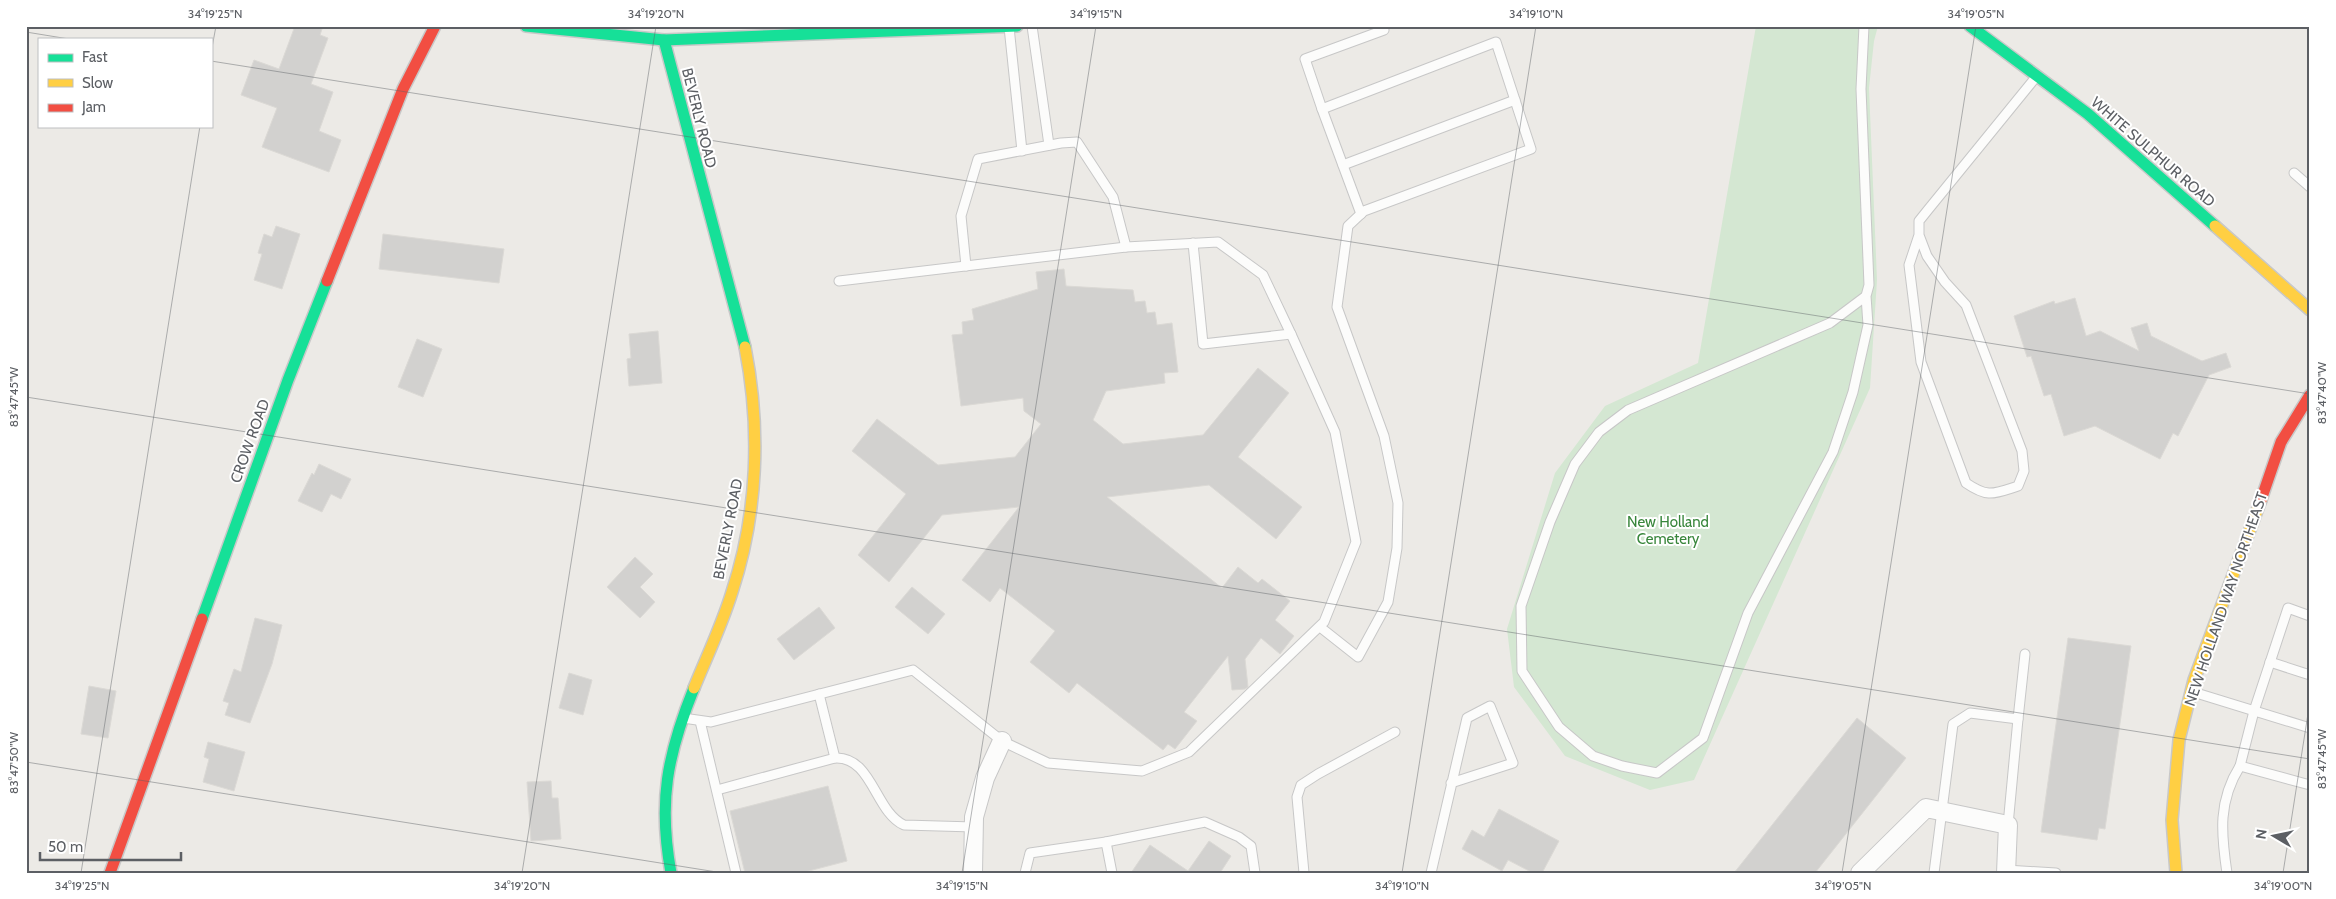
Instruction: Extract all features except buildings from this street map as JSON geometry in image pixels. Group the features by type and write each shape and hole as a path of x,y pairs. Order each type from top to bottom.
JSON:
{"street":[{"name":"CROW ROAD","path":"110,873 292,371 402,88 435,26"},
{"path":"526,26 664,40 1013,27"},
{"name":"WHITE SULPHUR ROAD","path":"1970,26 2088,114 2310,310"},
{"name":"BEVERLY ROAD","path":"664,40 688,139 734,298 756,414 755,465 751,502 741,555 728,606 682,718 669,764 663,798 662,829 671,873"},
{"name":"NEW HOLLAND WAY NORTHEAST","path":"2176,873 2172,820 2176,770 2179,740 2192,691 2281,442 2310,395"},
{"path":"973,873 974,817 985,778 1002,741"},
{"path":"1860,873 1926,808 2008,825 2006,872"}],"lane":[{"path":"1032,26 1049,145"},
{"path":"1864,26 1860,89 1869,285 1866,296 1868,324 1853,392 1834,452 1748,613 1703,738 1657,773 1622,766 1593,756 1559,727 1522,671 1521,606 1550,522 1576,464 1599,432 1628,410 1830,322 1866,296"},
{"path":"1013,27 1022,151"},
{"path":"1361,214 1304,59 1384,30"},
{"path":"1320,627 1358,657 1388,602 1397,548 1398,503 1384,436 1338,307 1348,226 1364,211 1531,149 1496,42 1322,109"},
{"path":"1919,234 1927,256 1940,276 1966,305 2022,451 2024,471 2018,486 1998,492 1982,493 1966,483 1921,362 1909,265 1919,234 1920,221 2038,75"},
{"path":"1343,165 1515,100"},
{"path":"966,266 961,216 978,159 1049,145 1077,142 1113,197 1126,247"},
{"path":"2294,173 2310,187"},
{"path":"682,718 711,722 913,670 1002,741 1048,763 1142,771 1189,752 1320,627 1324,622 1356,542 1335,432 1291,334 1263,275 1218,242 1126,247 838,282"},
{"path":"1193,243 1203,344 1291,334"},
{"path":"2227,873 2222,814 2231,780 2240,766 2254,710 2288,608 2310,616"},
{"path":"2008,825 2025,654"},
{"path":"2270,662 2310,675"},
{"path":"2192,691 2310,728"},
{"path":"820,694 835,758"},
{"path":"1431,873 1451,783 1467,718 1490,706 1514,763 1451,783"},
{"path":"1934,873 1953,724 1970,713 2018,719"},
{"path":"700,721 736,873"},
{"path":"1304,873 1297,797 1301,785 1395,732"},
{"path":"717,790 835,758 849,759 861,769 894,820 904,825 974,827"},
{"path":"2240,766 2310,785"},
{"path":"1025,873 1030,853 1106,842 1205,822 1239,837 1251,846 1255,873"},
{"path":"1106,842 1112,873"},
{"path":"2006,872 2056,873"}],"green space":[{"name":"New Holland Cemetery","path":"1756,26 1878,26 1874,41 1869,88 1877,280 1870,388 1694,780 1650,790 1565,756 1514,687 1507,629 1555,473 1605,406 1698,363"}],"traffic: fast":[{"path":"526,26 664,40 1017,26"},
{"path":"1970,26 2088,114 2215,226"},
{"path":"664,40 745,347"},
{"path":"202,619 288,380 327,281"},
{"path":"671,873 665,824 665,801 671,757 694,688"}],"traffic: slow":[{"path":"2215,226 2310,310"},
{"path":"694,688 728,604 741,562 752,501 755,439 750,378 745,347"},
{"path":"2176,873 2172,820 2179,740 2194,680 2261,500"}],"traffic: jam":[{"path":"327,281 403,89 435,26"},
{"path":"2261,500 2281,442 2310,395"},
{"path":"110,873 202,619"}]}
